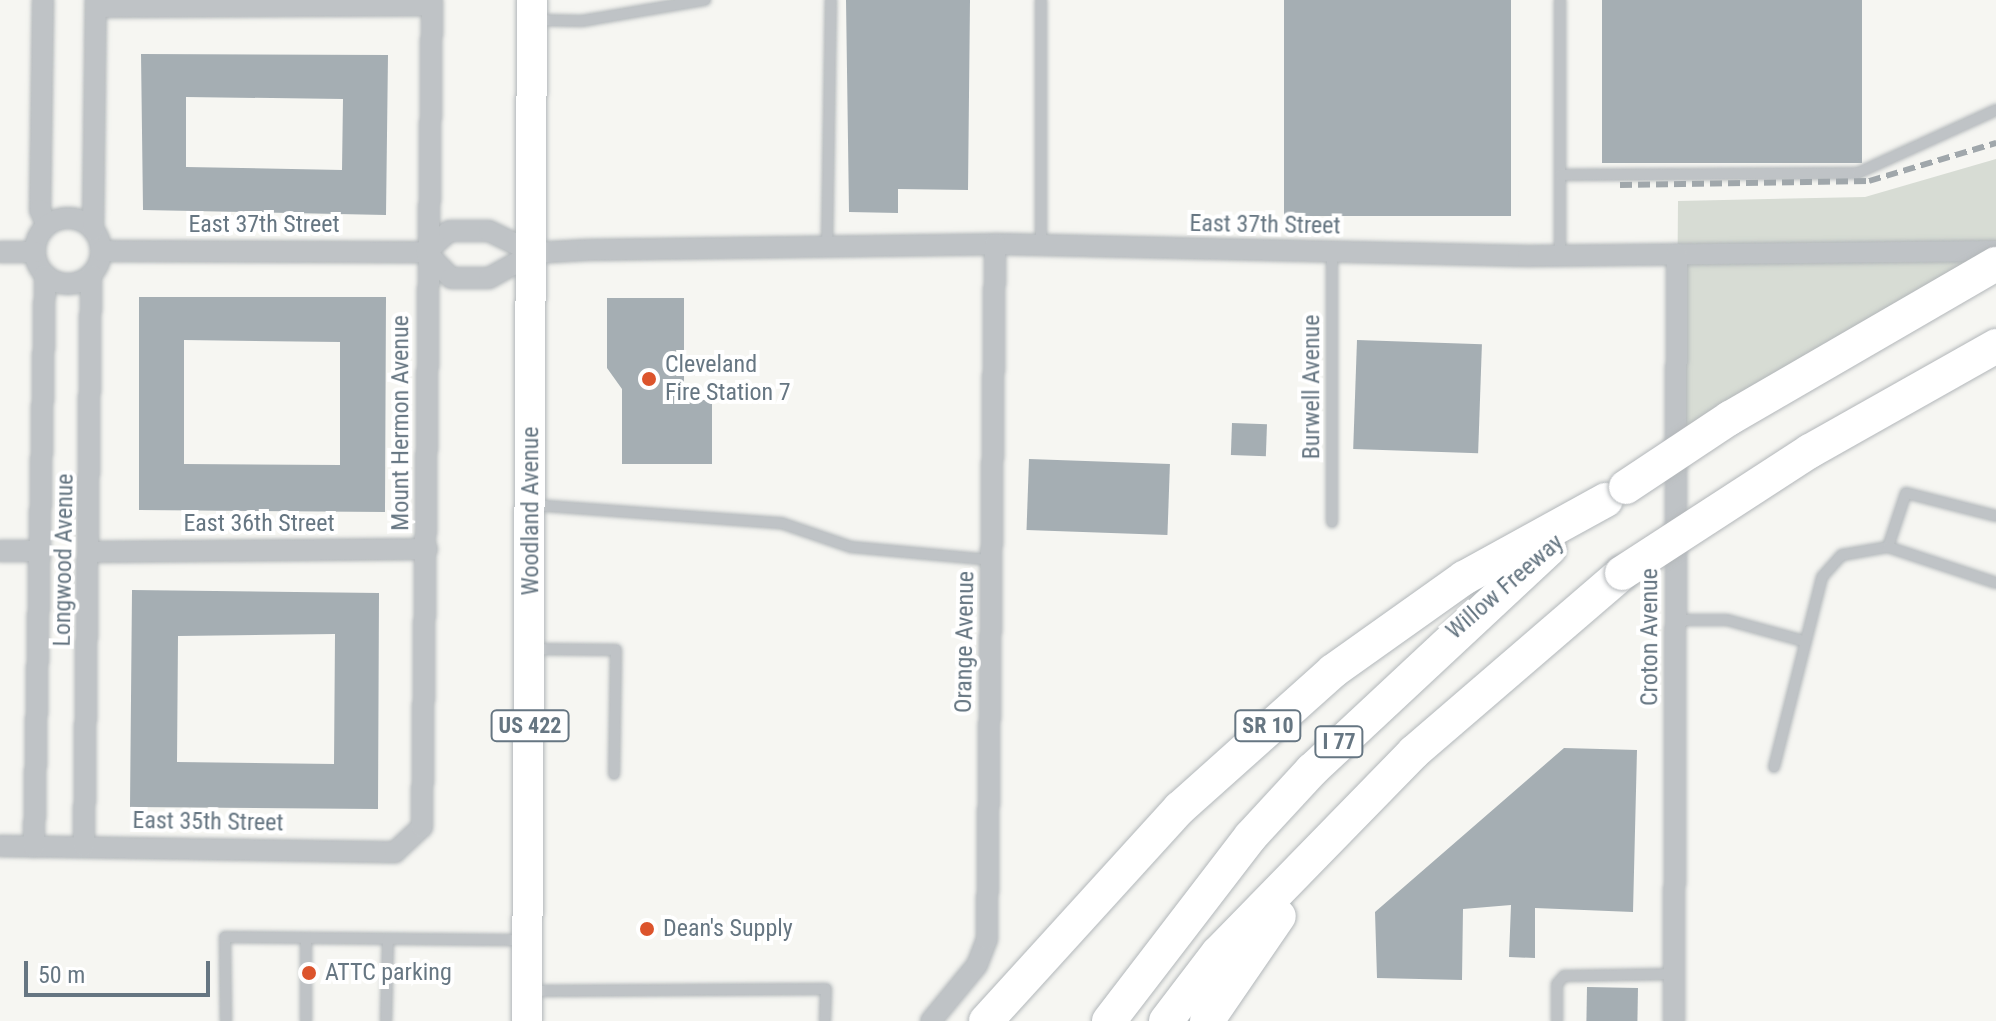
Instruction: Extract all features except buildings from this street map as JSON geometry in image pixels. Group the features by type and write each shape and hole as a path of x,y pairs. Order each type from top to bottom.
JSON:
{"highway":[{"name":"Willow Freeway","path":"1109,1021 1251,836 1428,654 1616,494 1730,418 1996,264"},
{"name":"I 77","path":"1166,1021 1218,953 1476,694 1622,573 1810,451 1996,346"},
{"name":"SR 10","path":"986,1021 1180,808 1333,671 1464,578 1616,494"},
{"path":"1207,1021 1346,822"}],"main road":[{"name":"Woodland Avenue","path":"527,1006 534,253 532,10"}],"street":[{"path":"43,0 40,210 47,226"},
{"path":"93,230 65,218 47,226 35,252 45,275 73,284 91,275 101,251 93,230 96,4 432,3"},
{"name":"Mount Hermon Avenue","path":"412,843 422,827 427,549 426,252 432,3"},
{"name":"East 37th Street","path":"101,251 426,252 449,231 489,231 534,253 995,244 1560,256 1996,251"},
{"name":"Orange Avenue","path":"931,1021 960,990 987,939 995,244"},
{"path":"0,252 35,252"},
{"name":"East 37th Street","path":"426,252 451,278 489,278 534,253"},
{"name":"Croton Avenue","path":"1674,1021 1677,254"},
{"name":"Longwood Avenue","path":"34,847 45,275"},
{"name":"Longwood Avenue","path":"84,846 91,552 91,275"},
{"name":"East 36th Street","path":"91,552 427,549"},
{"path":"0,551 39,551"},
{"name":"East 35th Street","path":"0,846 395,852 412,843"}],"lane":[{"path":"532,10 582,21 705,0"},
{"path":"827,247 831,0"},
{"path":"1041,0 1041,245"},
{"path":"1560,0 1560,256"},
{"path":"1560,175 1858,173 1996,110"},
{"name":"Burwell Avenue","path":"1332,252 1332,522"},
{"path":"1888,547 1906,493 1996,516"},
{"path":"531,505 781,523 851,547 992,560"},
{"path":"1774,767 1822,577 1842,555 1888,547 1996,583"},
{"path":"1676,620 1727,620 1804,641"},
{"path":"530,649 616,650 614,774"},
{"path":"226,1021 225,937 528,940"},
{"path":"306,938 306,1021"},
{"path":"386,1021 388,939"},
{"path":"1557,1021 1557,984 1564,976 1675,974"},
{"path":"527,1006 826,989 825,1021"}],"shaded area":[{"path":"1996,159 1996,264 1676,449 1678,201 1865,197"}],"railway":[{"path":"1620,185 1869,181 1996,143"}],"place":[{"name":"Cleveland Fire Station 7","path":"649,379"},
{"name":"Dean's Supply","path":"647,929"},
{"name":"ATTC parking","path":"309,973"}]}
